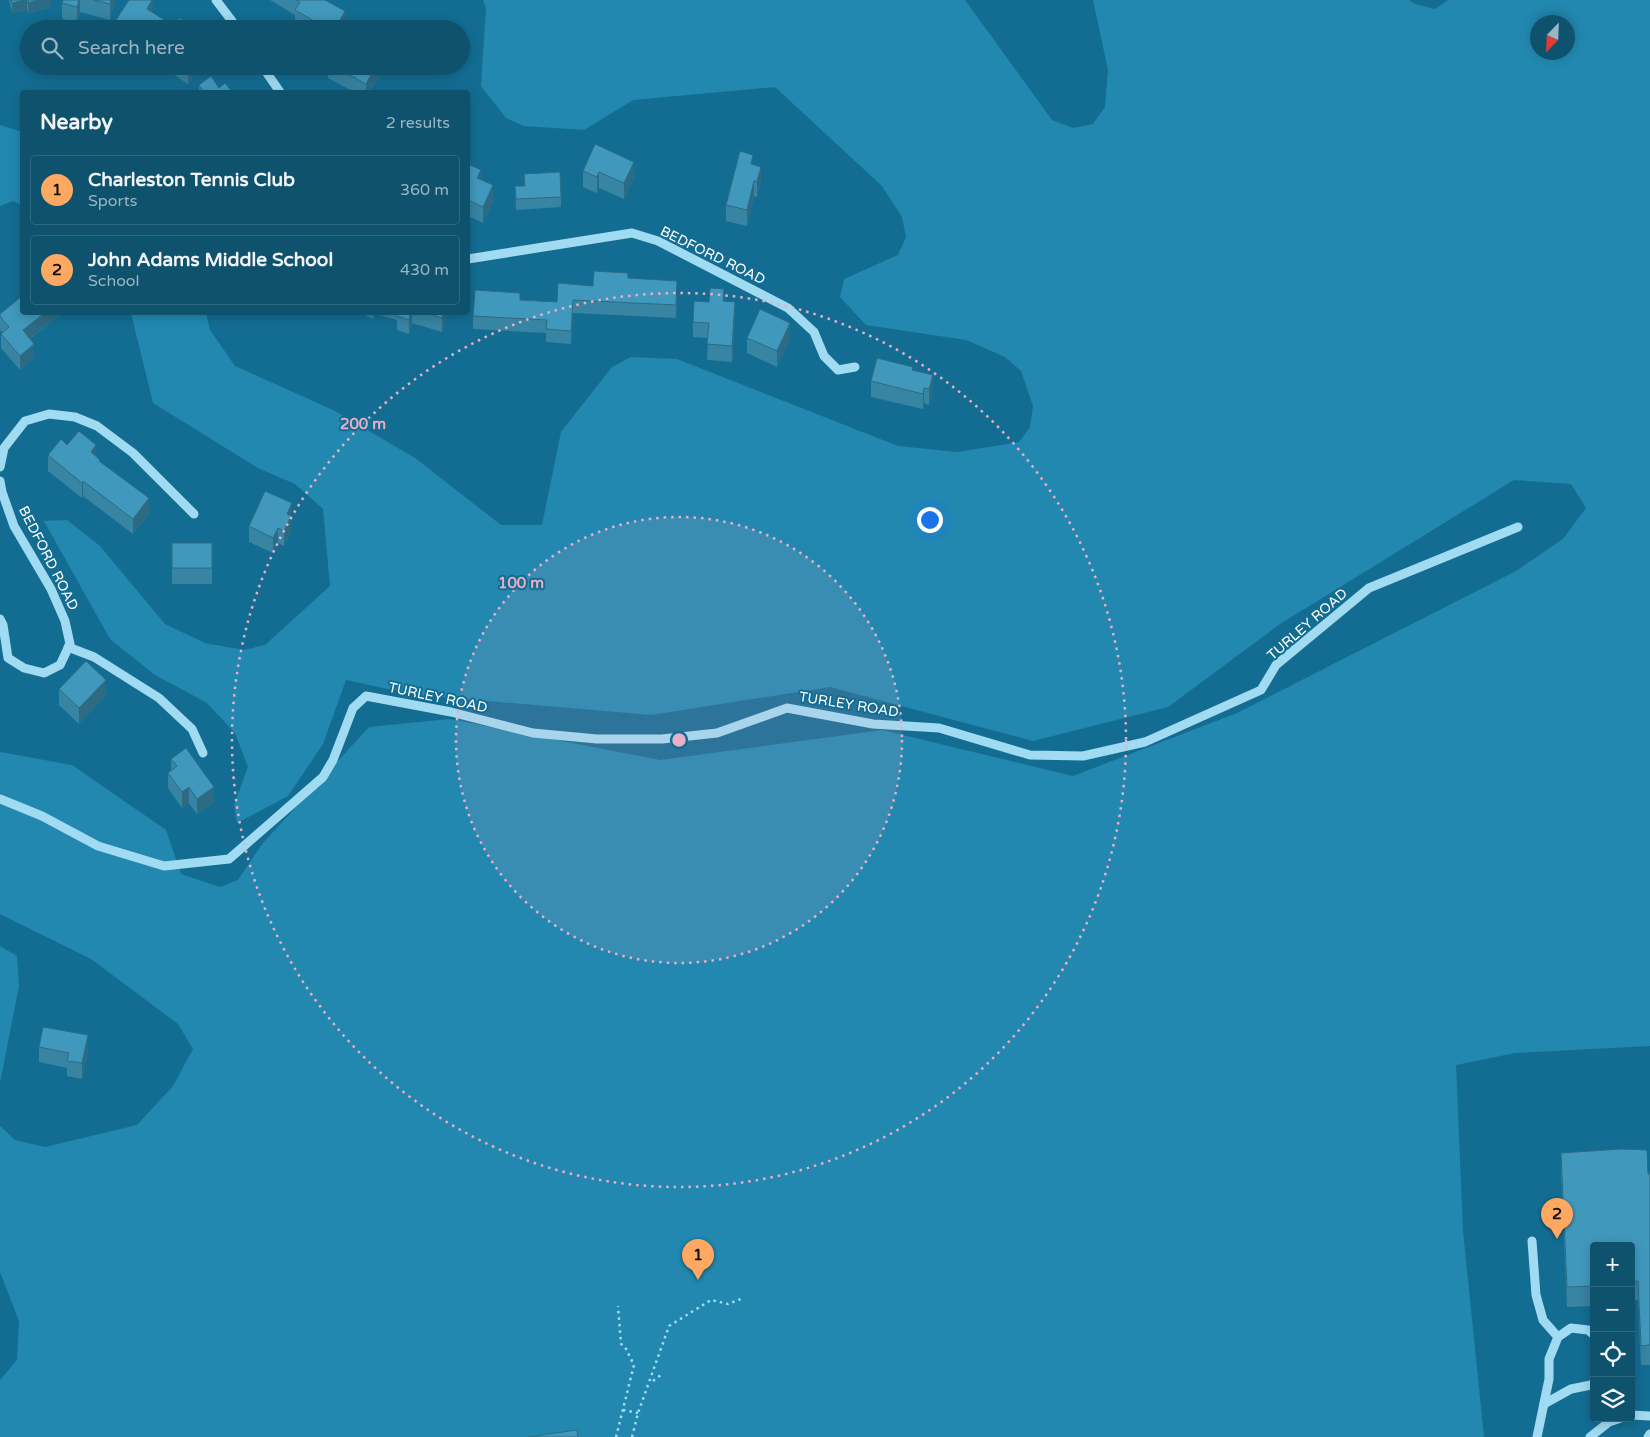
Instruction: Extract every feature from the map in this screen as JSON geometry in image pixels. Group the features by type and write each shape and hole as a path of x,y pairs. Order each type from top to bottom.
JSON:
{"street":[{"path":"216,0 231,20"},
{"path":"268,75 279,90"},
{"name":"BEDFORD ROAD","path":"470,258 632,233 658,241 788,308 814,332 824,356 838,370 855,367"},
{"path":"0,467 4,448 24,421 49,414 75,417 97,426 133,453 194,514"},
{"name":"BEDFORD ROAD","path":"0,480 2,492 14,526 51,590 65,621 70,644 68,648"},
{"name":"TURLEY ROAD","path":"0,799 42,816 98,846 164,866 229,859 324,777 333,760 353,708 366,696 450,712 533,733 597,739 662,739 717,733 787,708 873,724 939,728 1030,754 1083,756 1145,742 1261,690 1276,665 1369,588 1518,527"},
{"path":"0,619 3,625 8,658 24,668 44,673 60,665 68,648 94,657 159,698 192,729 203,753"},
{"path":"1532,1241 1536,1295 1543,1320 1558,1337"},
{"path":"1537,1437 1549,1379 1549,1360 1558,1337 1571,1328 1590,1332"},
{"path":"1544,1404 1571,1389 1590,1385"},
{"path":"1635,1415 1650,1416"},
{"path":"1590,1437 1609,1422"}],"path":[{"path":"632,1437 638,1413 669,1326 711,1300 728,1304 741,1299"},
{"path":"616,1437 634,1365 621,1344 618,1306"},
{"path":"653,1381 661,1375"},
{"path":"623,1410 638,1413"}],"shaded area":[{"path":"483,0 965,0 1052,120 1073,128 1093,124 1105,107 1108,70 1093,0 1409,0 1415,4 1435,9 1448,0 1650,0 1650,1046 1515,1053 1456,1065 1463,1231 1484,1437 0,1437 0,1380 17,1360 19,1321 0,1272 0,1126 15,1140 45,1147 137,1125 173,1086 193,1049 178,1024 91,959 0,914 0,752 72,765 166,830 181,874 220,887 238,880 263,843 369,727 449,719 660,760 882,730 1073,776 1237,713 1516,571 1563,539 1586,508 1571,484 1514,480 1280,624 1168,707 1033,741 830,687 651,715 416,695 346,680 323,744 288,796 237,823 234,805 248,767 235,733 207,703 155,675 110,639 44,521 67,520 100,546 165,624 205,643 244,650 265,645 330,586 323,509 295,484 258,468 153,403 131,315 206,315 210,330 235,366 333,410 415,458 501,525 542,525 561,432 612,367 631,357 677,359 898,446 957,452 1019,442 1030,427 1033,406 1021,371 1005,357 966,340 866,325 840,297 844,279 898,255 906,237 902,217 882,186 775,87 633,100 584,130 524,126 506,118 481,86 486,8"},
{"path":"0,125 20,131 20,204 13,201 0,206"},
{"path":"0,946 17,956 19,986 0,1083"}],"building":[{"path":"11,0 24,0 12,3"},
{"path":"63,0 79,0 77,7 62,3"},
{"path":"94,0 111,0 110,4"},
{"path":"129,0 152,0 147,9 164,20 116,20"},
{"path":"296,0 325,0 345,11 340,20 312,20 295,10 300,2"},
{"path":"350,75 371,75 366,84"},
{"path":"211,76 219,88 225,83 230,90 203,90 199,85"},
{"path":"595,144 634,162 624,183 599,172 597,177 583,171"},
{"path":"740,151 753,155 751,164 761,167 757,181 754,181 747,210 726,205"},
{"path":"470,165 481,170 477,178 493,185 483,207 470,201"},
{"path":"560,172 561,197 516,199 515,186 525,186 524,174"},
{"path":"594,271 628,273 628,278 677,281 676,305 573,300 571,331 546,329 547,320 473,316 475,290 520,293 520,300 557,302 558,283 593,286"},
{"path":"710,288 724,289 723,301 735,302 732,346 707,344 709,323 693,322 694,301 709,302"},
{"path":"20,298 20,315 42,315 23,330 34,344 20,356 1,334 9,327 0,314"},
{"path":"760,309 790,323 777,351 747,338"},
{"path":"397,315 410,315 409,320"},
{"path":"432,315 443,315 442,318"},
{"path":"877,358 913,367 912,370 933,375 929,389 924,388 923,394 871,381"},
{"path":"79,431 96,445 91,452 99,461 149,498 133,519 83,481 82,483 48,455 61,439 67,445"},
{"path":"265,491 292,503 287,514 291,516 284,531 278,528 273,538 249,526"},
{"path":"172,543 212,543 212,568 172,568"},
{"path":"86,661 106,680 79,708 59,689"},
{"path":"186,748 214,787 197,799 189,787 182,792 168,773 177,766 171,759"},
{"path":"43,1027 88,1035 82,1063 67,1061 69,1053 39,1047"},
{"path":"1621,1149 1647,1150 1648,1174 1650,1174 1650,1345 1641,1346 1638,1281 1635,1281 1635,1242 1590,1242 1590,1286 1567,1287 1561,1153"},
{"path":"577,1430 578,1437 528,1437"}],"place":[{"name":"John Adams Middle School","path":"1557,1239"},
{"name":"Charleston Tennis Club","path":"698,1280"}]}
